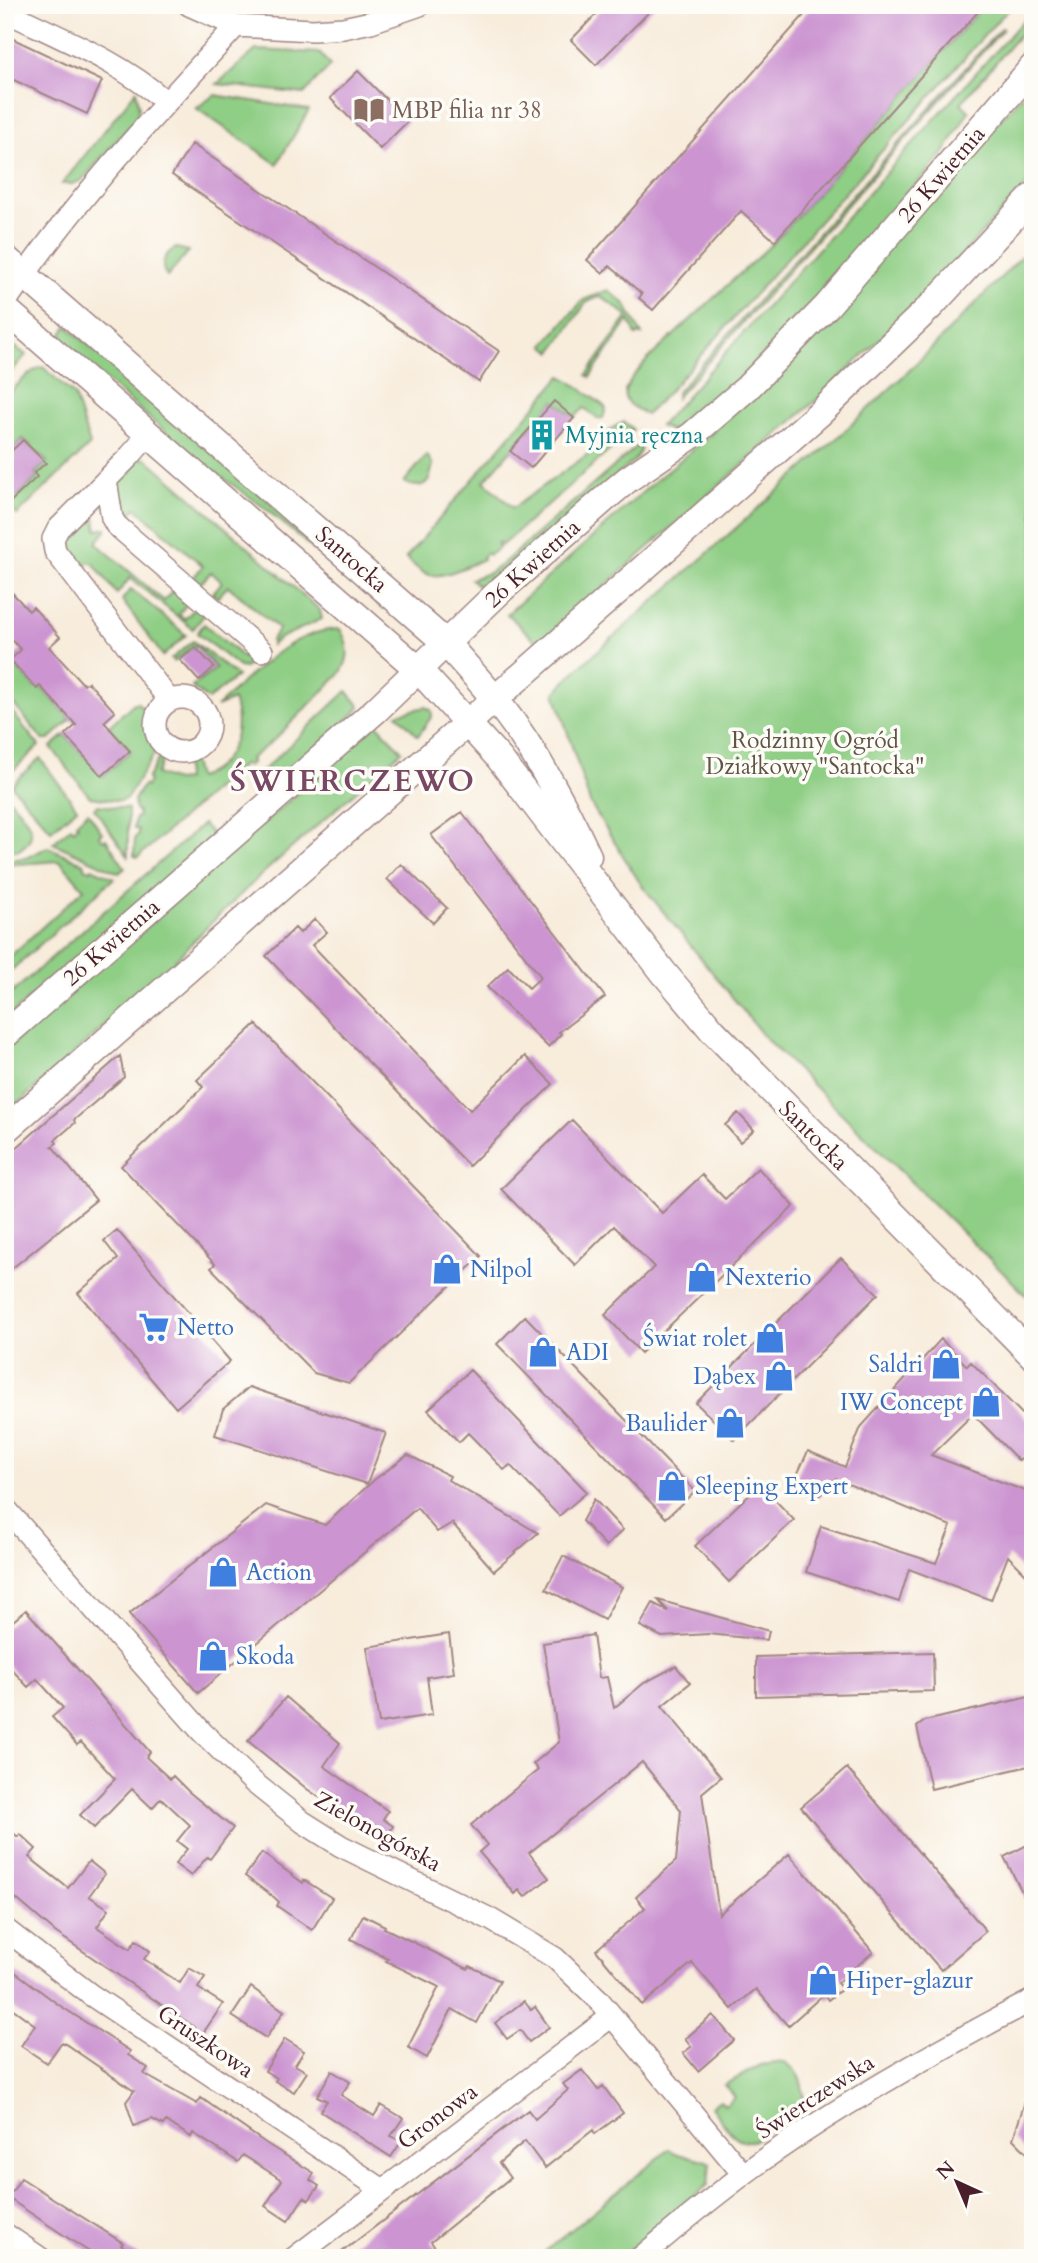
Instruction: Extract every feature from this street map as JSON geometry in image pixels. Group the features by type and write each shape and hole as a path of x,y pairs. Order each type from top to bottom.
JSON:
{"street":[{"path":"189,5 236,26 313,30 343,28 369,14 420,5"},
{"path":"5,11 111,64 144,84 166,103"},
{"path":"5,303 15,266 74,210 236,26"},
{"name":"26 Kwietnia","path":"5,1035 375,711 502,589 628,479 702,427 779,358 1033,68"},
{"path":"5,1130 828,405 932,305 1033,196"},
{"name":"Santocka","path":"15,266 446,643 495,699 524,739 558,794 610,901"},
{"name":"Santocka","path":"5,309 419,670 469,722 664,973 732,1051 1033,1356"},
{"path":"149,433 58,529 53,539 55,551 169,701"},
{"path":"106,480 112,518 116,525 262,651"},
{"name":"Zielonogórska","path":"5,1508 202,1732 269,1795 303,1822 341,1846 490,1919 544,1951 580,1980 744,2174"},
{"name":"Gruszkowa","path":"5,1929 91,1995 383,2190"},
{"name":"Świerczewska","path":"640,2258 744,2174 861,2096 949,2044 1033,2000"},
{"name":"Gronowa","path":"294,2258 612,2016"},
{"path":"5,2234 40,2258"}],"green space":[{"path":"984,5 1014,5 646,415 629,404 625,398 625,390 647,360 775,241"},
{"path":"1033,9 1033,19 961,103 969,111 944,153 816,301 736,383 679,430 660,426"},
{"path":"1001,28 1003,29 676,398 677,392"},
{"path":"256,50 320,53 330,66 304,94 217,84"},
{"path":"1033,84 1033,178 908,312 821,396 539,644 507,614 709,436"},
{"path":"136,91 139,108 136,119 81,181 62,184"},
{"path":"215,95 309,110 277,164 196,108"},
{"name":"Rodzinny Ogród Działkowy \"Santocka\"","path":"1033,245 1033,1302 766,1039 640,883 590,803 555,693 573,673 914,366"},
{"path":"176,248 189,251 167,277 163,268 164,260 168,253"},
{"path":"608,290 625,304 642,335 636,335 629,320 590,377 587,375 628,316 600,296 586,303 552,352 544,345 583,300"},
{"path":"67,326 386,604 383,609 265,508 174,439 58,340"},
{"path":"5,345 14,346 26,355 9,374 5,367"},
{"path":"43,367 74,395 90,445 17,515 9,504 38,477 35,473 47,462 23,439 5,456 5,397 28,375"},
{"path":"561,376 604,406 606,409 603,418 598,419 584,408 575,417 554,401 484,481 513,508 609,439 608,432 614,427 624,422 633,430 502,545 499,542 497,544 500,547 489,555 486,553 483,559 445,574 430,575 421,571 406,558"},
{"path":"641,443 635,460 482,590 471,579 489,573 501,565"},
{"path":"427,455 433,465 429,480 417,486 404,482"},
{"path":"139,458 147,459 320,610 322,619 280,638 271,645 271,640 279,629 228,586 217,598 212,594 222,582 211,572 200,584 193,578 203,566 136,508 125,520 117,479"},
{"path":"97,499 103,505 94,510 97,530 106,528 106,531 96,543 164,601 174,589 189,601 179,614 185,619 196,607 205,614 193,629 130,578 117,594 93,563 72,563 73,535"},
{"path":"131,589 186,635 163,656 122,600"},
{"path":"204,624 244,658 250,653 257,658 245,668 239,667 197,633"},
{"path":"340,629 348,653 338,676 275,739 250,759 252,762 247,766 244,764 138,857 134,856 138,829 134,829 138,811 135,810 134,800 143,785 146,787 149,781 147,779 160,756 163,759 156,774 175,781 186,780 185,764 193,762 197,778 218,766 232,747 237,725 233,700 216,707 257,669 288,646 321,631"},
{"path":"193,641 237,676 208,700 192,687 216,668 196,645 174,662 171,659"},
{"path":"10,660 36,688 40,686 71,719 49,740 43,740 5,694 5,664"},
{"path":"347,691 360,706 357,711 278,781 276,779 268,786 258,775"},
{"path":"5,703 39,746 5,778"},
{"path":"134,703 138,703 147,714 147,733 156,751 127,798 120,801 90,797 51,747 65,735 103,776 130,751 108,727"},
{"path":"425,707 431,710 432,716 418,736 397,714"},
{"path":"377,724 402,751 262,874 156,980 5,1115 5,1049"},
{"path":"40,758 77,808 51,830 11,785"},
{"path":"5,794 24,815 31,830 26,844 17,851 5,850"},
{"path":"98,805 128,809 128,856 94,808"},
{"path":"88,812 102,833 99,835 103,840 106,839 125,868 119,873 53,843 71,827 74,830 78,826 76,823"},
{"path":"203,824 214,836 5,1020 5,999"},
{"path":"48,847 85,864 85,868 92,868 114,878 5,976 5,961 84,889 60,861 5,865 5,860 26,858"},
{"path":"785,2062 798,2076 805,2106 755,2140 741,2140 724,2125 711,2107 720,2100 725,2105 735,2097 724,2085 761,2065"},
{"path":"669,2149 710,2163 708,2185 620,2258 537,2258"}],"building":[{"path":"605,5 656,5 596,65 571,40"},
{"path":"813,5 984,5 775,241 741,211 653,310 639,298 642,294 610,266 602,273 587,260"},
{"path":"5,35 102,81 87,114 5,76"},
{"name":"MBP filia nr 38","path":"358,71 408,121 380,149 330,98"},
{"path":"192,144 499,351 479,382 172,175"},
{"name":"Myjnia ręczna","path":"554,401 574,418 531,468 510,451"},
{"path":"23,440 46,463 34,473 37,477 5,507 5,457"},
{"path":"5,585 29,611 33,607 60,637 49,647 84,685 88,682 115,712 104,722 130,751 102,776 65,735 76,725 40,686 37,689 10,660 21,650 5,632"},
{"path":"195,647 214,667 199,681 180,660"},
{"path":"462,812 605,997 559,1032 561,1034 548,1047 487,987 508,967 529,988 541,977 431,835"},
{"path":"401,864 447,908 433,923 387,879"},
{"path":"315,919 327,932 312,945 470,1110 525,1056 553,1084 469,1166 266,956 295,928 300,933"},
{"path":"256,1024 481,1256 349,1383 314,1373 211,1268 215,1264 121,1166 203,1087 197,1080"},
{"path":"120,1056 124,1077 74,1120 75,1123 55,1140 57,1143 52,1146 96,1200 5,1274 5,1158"},
{"path":"738,1113 754,1130 740,1142 725,1125"},
{"path":"572,1120 662,1213 702,1175 725,1199 758,1168 794,1206 641,1353 605,1315 654,1267 614,1226 575,1265 501,1189"},
{"name":"Netto","path":"117,1230 230,1361 176,1408 78,1293 118,1259 104,1241"},
{"path":"841,1258 878,1294 734,1440 696,1403"},
{"path":"525,1316 695,1491 666,1518 497,1344"},
{"path":"941,1339 967,1366 971,1362 1033,1425 1033,1448 1019,1461 973,1414 931,1455 1033,1494 1033,1581 1008,1556 991,1600 909,1569 899,1602 806,1572 821,1526 936,1563 951,1526 836,1479 818,1497 792,1486 808,1451 845,1467 861,1427"},
{"path":"470,1370 587,1492 559,1516 510,1465 504,1470 468,1433 459,1442 428,1410"},
{"path":"249,1387 386,1433 367,1484 215,1435 223,1409"},
{"path":"408,1455 450,1476 448,1480 538,1533 494,1571 452,1523 437,1532 417,1508 198,1693 129,1614 266,1505 325,1525 374,1480"},
{"path":"760,1484 794,1520 729,1582 695,1546"},
{"path":"594,1499 623,1530 606,1546 582,1521"},
{"path":"563,1556 622,1587 604,1620 546,1589"},
{"path":"658,1600 769,1631 767,1640 708,1634 662,1637 640,1626 653,1603 668,1611"},
{"path":"26,1610 150,1752 146,1757 170,1779 173,1776 233,1828 210,1859 207,1857 191,1876 175,1864 187,1849 177,1841 190,1825 161,1798 152,1808 132,1789 94,1828 80,1815 115,1779 81,1742 77,1745 52,1717 63,1708 37,1679 28,1687 5,1662 5,1628"},
{"path":"449,1634 454,1673 427,1677 432,1715 379,1723 367,1647"},
{"path":"593,1635 599,1678 607,1677 614,1708 644,1683 676,1666 690,1683 662,1706 721,1777 702,1793 719,1914 789,1854 873,1952 837,1983 842,1989 828,2000 824,1994 788,2026 756,1989 732,2009 692,1963 642,2005 596,1950 645,1908 636,1897 676,1861 681,1810 642,1762 529,1853 549,1878 525,1897 519,1890 515,1894 479,1852 487,1845 471,1825 538,1770 533,1764 559,1742 543,1643"},
{"path":"933,1652 934,1691 756,1696 756,1657"},
{"path":"1033,1696 1033,1765 931,1789 917,1727 925,1721"},
{"path":"286,1697 340,1743 324,1766 388,1811 383,1819 393,1826 385,1841 307,1789 248,1741"},
{"path":"847,1768 986,1931 941,1970 801,1807"},
{"path":"5,1826 18,1837 20,1834 36,1849 29,1857 68,1888 89,1861 105,1874 89,1896 109,1909 97,1927 130,1949 136,1940 150,1951 144,1959 180,1983 189,1968 205,1977 198,1988 223,2004 203,2033 55,1932 5,1889"},
{"path":"1033,1842 1033,1913 1004,1857"},
{"path":"262,1853 303,1883 304,1880 332,1898 312,1930 277,1906 279,1902 276,1899 245,1876"},
{"path":"363,1915 468,1969 470,1966 500,1981 477,2023 452,2009 427,2058 408,2047 439,1987 386,1961 388,1959 351,1939"},
{"path":"14,1971 59,2005 130,2051 128,2055 148,2068 144,2074 197,2104 201,2098 314,2173 310,2180 319,2186 309,2200 304,2197 288,2221 265,2206 282,2180 243,2155 238,2162 193,2133 191,2137 166,2121 163,2125 152,2119 134,2126 126,2102 134,2091 64,2043 61,2043 47,2063 21,2046 35,2025 5,2003 5,1983"},
{"path":"251,1987 284,2011 266,2038 232,2016"},
{"path":"524,2001 531,2010 535,2007 549,2027 529,2042 520,2030 507,2039 495,2023"},
{"path":"713,2015 734,2040 698,2071 683,2053 691,2047 685,2039"},
{"path":"285,2039 304,2051 295,2065 307,2072 294,2092 275,2081 277,2078 265,2071"},
{"path":"582,2070 598,2090 603,2086 623,2113 595,2134 593,2130 545,2168 525,2141 499,2163 510,2178 431,2242 443,2258 334,2258 528,2110 535,2119 568,2090 563,2084"},
{"path":"332,2071 350,2082 341,2095 374,2116 381,2105 403,2118 391,2136 401,2142 391,2157 320,2111 327,2101 317,2096"},
{"path":"1029,2089 1033,2090 1033,2159 1013,2139"},
{"path":"21,2178 142,2258 99,2258 77,2244 8,2198"}],"place":[{"name":"MBP filia nr 38","path":"369,110"},
{"name":"Myjnia ręczna","path":"542,435"},
{"name":"Nilpol","path":"447,1269"},
{"name":"Nexterio","path":"702,1277"},
{"name":"Netto","path":"154,1327"},
{"name":"Świat rolet","path":"770,1338"},
{"name":"ADI","path":"543,1352"},
{"name":"Saldri","path":"946,1364"},
{"name":"Dąbex","path":"779,1376"},
{"name":"IW Concept","path":"986,1402"},
{"name":"Baulider","path":"730,1423"},
{"name":"Sleeping Expert","path":"672,1486"},
{"name":"Action","path":"223,1572"},
{"name":"Skoda","path":"213,1656"},
{"name":"Hiper-glazur","path":"823,1980"}],"district":[{"name":"ŚWIERCZEWO","path":"353,781"}]}
